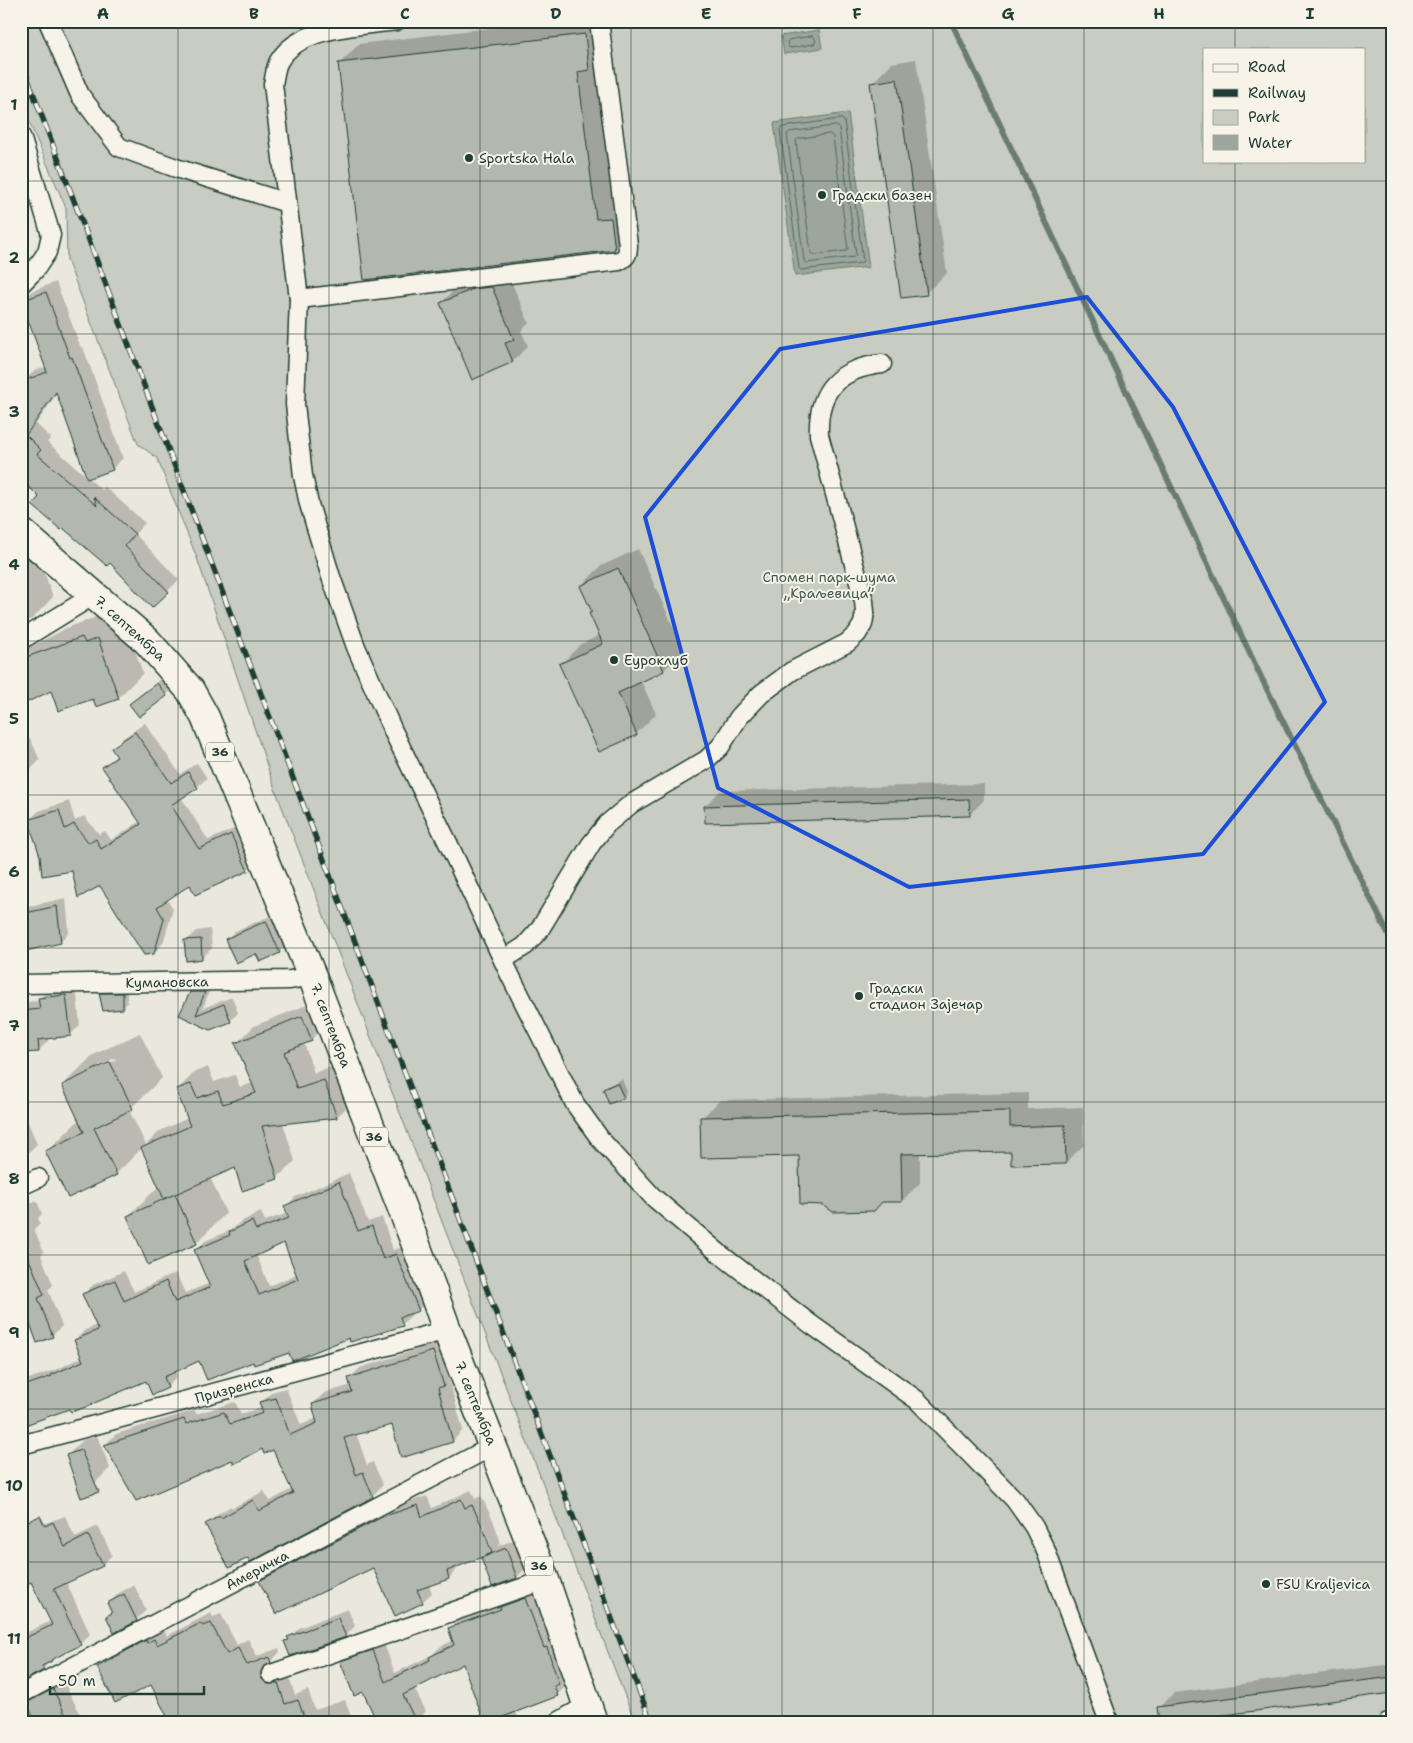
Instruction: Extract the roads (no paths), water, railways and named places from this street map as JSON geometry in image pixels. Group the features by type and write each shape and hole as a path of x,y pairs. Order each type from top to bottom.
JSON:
{"main road":[{"name":"7. септембра","path":"21,532 147,641 190,690 205,716 312,976 415,1242 447,1330 545,1580 590,1713"}],"street":[{"path":"48,21 80,95 119,147 176,168 286,203"},
{"path":"396,21 328,31 308,36 296,44 279,61 273,84 299,299 296,404 303,476 309,504 331,576 356,647 393,731 449,844 503,960 575,1104 601,1140 652,1198 812,1325 917,1400 1015,1500 1034,1527 1046,1551 1109,1722"},
{"path":"299,299 592,265 619,261 626,258 628,245 598,21"},
{"path":"21,284 35,270 47,252 51,235 23,146"},
{"path":"503,960 525,946 540,929 591,844 606,824 631,804 706,760 720,747 739,717 761,694 792,671 848,643 857,634 863,624 864,601 819,435 819,416 823,400 834,384 848,372 866,366 882,364"},
{"path":"21,640 94,595"},
{"name":"Кумановска","path":"21,984 290,980 312,976"},
{"path":"21,1186 38,1178"},
{"name":"Призренска","path":"21,1445 447,1330"},
{"name":"Америчка","path":"21,1694 493,1446"},
{"path":"271,1674 545,1580"},
{"path":"558,1722 590,1713"},
{"path":"1388,1722 1392,1720"}],"water":[{"path":"819,30 822,48 784,54 781,36"},
{"name":"Градски базен","path":"848,113 869,267 795,276 774,123"}],"waterway":[{"path":"951,21 1261,677 1392,942"}],"railway":[{"path":"21,61 651,1722"}],"place":[{"name":"Sportska Hala","path":"469,158"},
{"name":"Градски базен","path":"822,195"},
{"name":"Еуроклуб","path":"614,660"},
{"name":"Градски стадион Зајечар","path":"859,996"},
{"name":"FSU Kraljevica","path":"1266,1584"}],"park label":[{"name":"Спомен парк-шума „Краљевица”","path":"829,586"}]}
